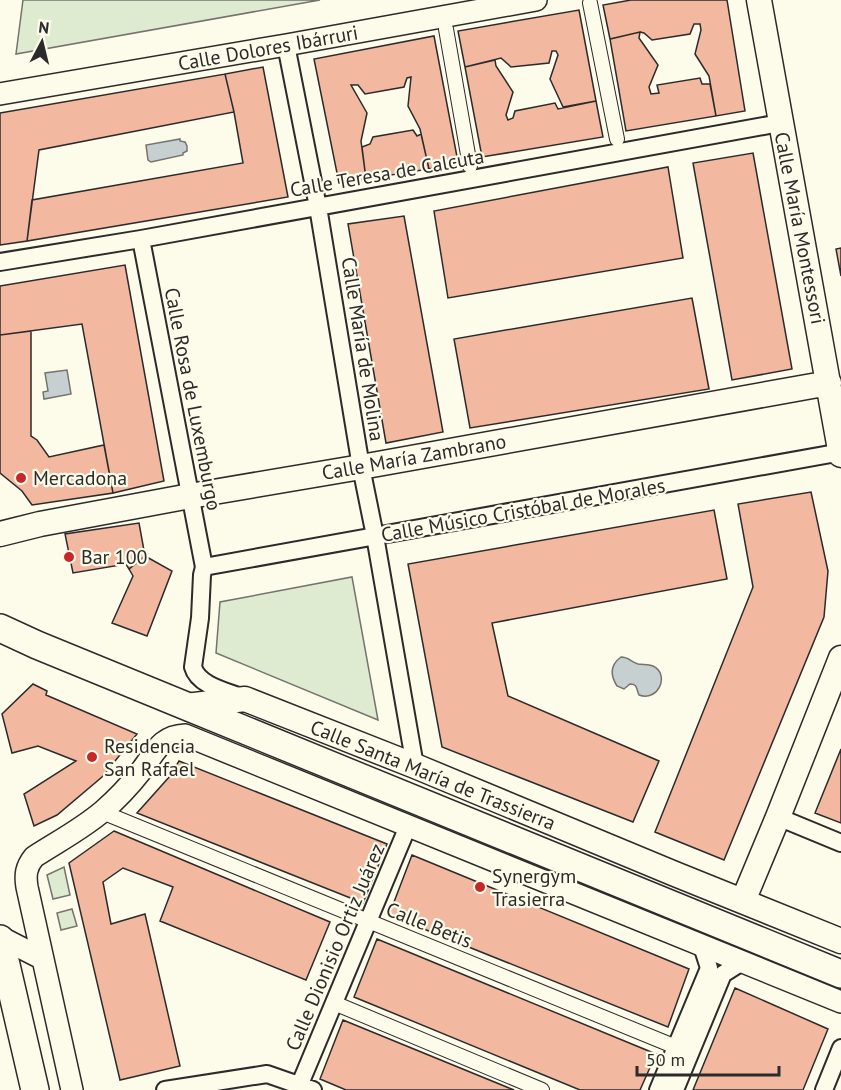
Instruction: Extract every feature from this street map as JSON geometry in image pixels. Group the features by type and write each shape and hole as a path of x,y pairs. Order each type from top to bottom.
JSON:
{"main road":[{"name":"Calle María Montessori","path":"759,0 841,453"},
{"name":"Calle María Zambrano","path":"0,534 40,524 190,496 829,383"},
{"name":"Calle Santa María de Trassierra","path":"0,628 214,718 835,971"},
{"path":"743,901 841,658"},
{"name":"Calle Santa María de Trassierra","path":"186,706 245,699 415,766 841,941"},
{"path":"629,887 675,874"},
{"path":"811,929 835,971"},
{"path":"0,938 35,1090"}],"street":[{"name":"Calle Dolores Ibárruri","path":"0,94 536,0"},
{"path":"590,3 617,140"},
{"path":"446,29 470,166"},
{"name":"Calle María de Molina","path":"286,45 318,207 361,467 415,766"},
{"name":"Calle Teresa de Calcuta","path":"0,262 141,239 780,123"},
{"name":"Calle Rosa de Luxemburgo","path":"141,239 204,567 193,667 195,674 205,682 245,699"},
{"name":"Calle Músico Cristóbal de Morales","path":"204,567 841,453"},
{"name":"Calle Santa María de Trassierra","path":"214,718 262,766 841,1002"},
{"path":"72,1090 27,887 26,872 29,863 34,857 102,812 130,784 159,747 166,740 175,736 185,735 262,766"},
{"name":"Calle Betis","path":"102,812 683,1050"},
{"path":"778,817 841,843"},
{"name":"Calle Dionisio Ortiz Juárez","path":"307,1087 334,1003 408,826"},
{"path":"629,887 649,923"},
{"path":"0,938 43,959"},
{"path":"675,1090 683,1050 709,968 702,946"},
{"path":"658,1090 683,1050 723,974 742,962"},
{"path":"784,979 835,971"},
{"path":"334,1003 542,1090"},
{"path":"824,1090 841,1048"},
{"path":"165,1090 267,1074 307,1087"}],"green space":[{"path":"23,0 320,0 16,54"},
{"path":"352,577 378,720 216,653 220,602"},
{"path":"64,867 70,895 53,899 47,875"},
{"path":"72,909 77,926 61,930 57,913"}],"shaded area":[{"path":"180,139 187,146 187,151 183,155 151,162 148,160 146,145"},
{"path":"67,370 71,394 44,399 43,392 48,391 45,373"},
{"path":"621,657 638,664 653,666 658,670 661,681 657,691 646,696 639,695 633,684 624,689 617,686 612,670"}],"building":[{"path":"631,0 727,0 745,111 716,116 709,76 695,54 701,30 700,24 694,24 690,34 652,40 640,32 610,39 603,5"},
{"path":"579,10 596,101 563,107 550,79 558,55 556,51 552,51 549,63 511,67 501,58 465,67 458,31"},
{"path":"640,32 639,38 658,65 649,87 651,94 659,93 657,85 700,78 702,84 710,84 716,116 626,131 610,39"},
{"path":"434,36 458,162 429,169 420,129 408,106 411,77 407,78 404,87 365,94 358,85 351,85 367,113 361,141 366,179 339,183 314,59"},
{"path":"495,60 496,66 513,92 506,115 508,120 513,118 515,111 555,103 558,109 596,101 603,137 482,157 465,67"},
{"path":"263,67 288,197 27,241 32,200 243,163 225,74"},
{"path":"225,74 234,112 39,150 27,241 0,245 0,113"},
{"path":"413,130 417,136 421,134 429,169 366,179 362,147 370,144 373,137"},
{"path":"753,153 792,369 732,380 693,163"},
{"path":"668,167 683,258 448,298 434,211"},
{"path":"404,216 443,432 386,443 348,224"},
{"path":"841,248 841,276 836,249"},
{"path":"125,265 164,481 113,493 82,324 0,335 0,286"},
{"path":"692,298 709,389 470,428 454,339"},
{"path":"31,331 31,436 37,440 49,457 104,445 113,493 32,505 22,491 0,473 0,335"},
{"path":"811,492 828,571 824,617 724,860 655,832 753,587 738,504"},
{"path":"714,510 727,579 492,623 508,696 659,761 633,822 442,747 408,564"},
{"path":"139,523 145,556 129,569 126,564 73,573 65,534"},
{"path":"145,556 172,571 147,636 112,623 133,576 129,569"},
{"name":"Residencia San Rafael","path":"33,684 47,691 46,695 137,734 102,777 57,815 34,826 24,794 76,761 38,746 12,753 2,714"},
{"path":"841,749 841,823 815,813"},
{"path":"179,761 387,844 363,903 137,813 170,776"},
{"path":"114,831 330,922 306,980 160,921 173,887 123,868 103,882 111,924 145,914 180,1066 120,1080 69,863"},
{"path":"412,855 689,969 668,1027 389,915"},
{"path":"377,939 656,1054 640,1090 580,1090 354,997"},
{"path":"735,988 828,1029 803,1090 693,1090"},
{"path":"343,1020 514,1090 346,1090 320,1079"}],"place":[{"name":"Mercadona","path":"21,478"},
{"name":"Bar 100","path":"69,557"},
{"name":"Residencia San Rafael","path":"92,757"},
{"name":"Synergym Trasierra","path":"480,887"}]}
